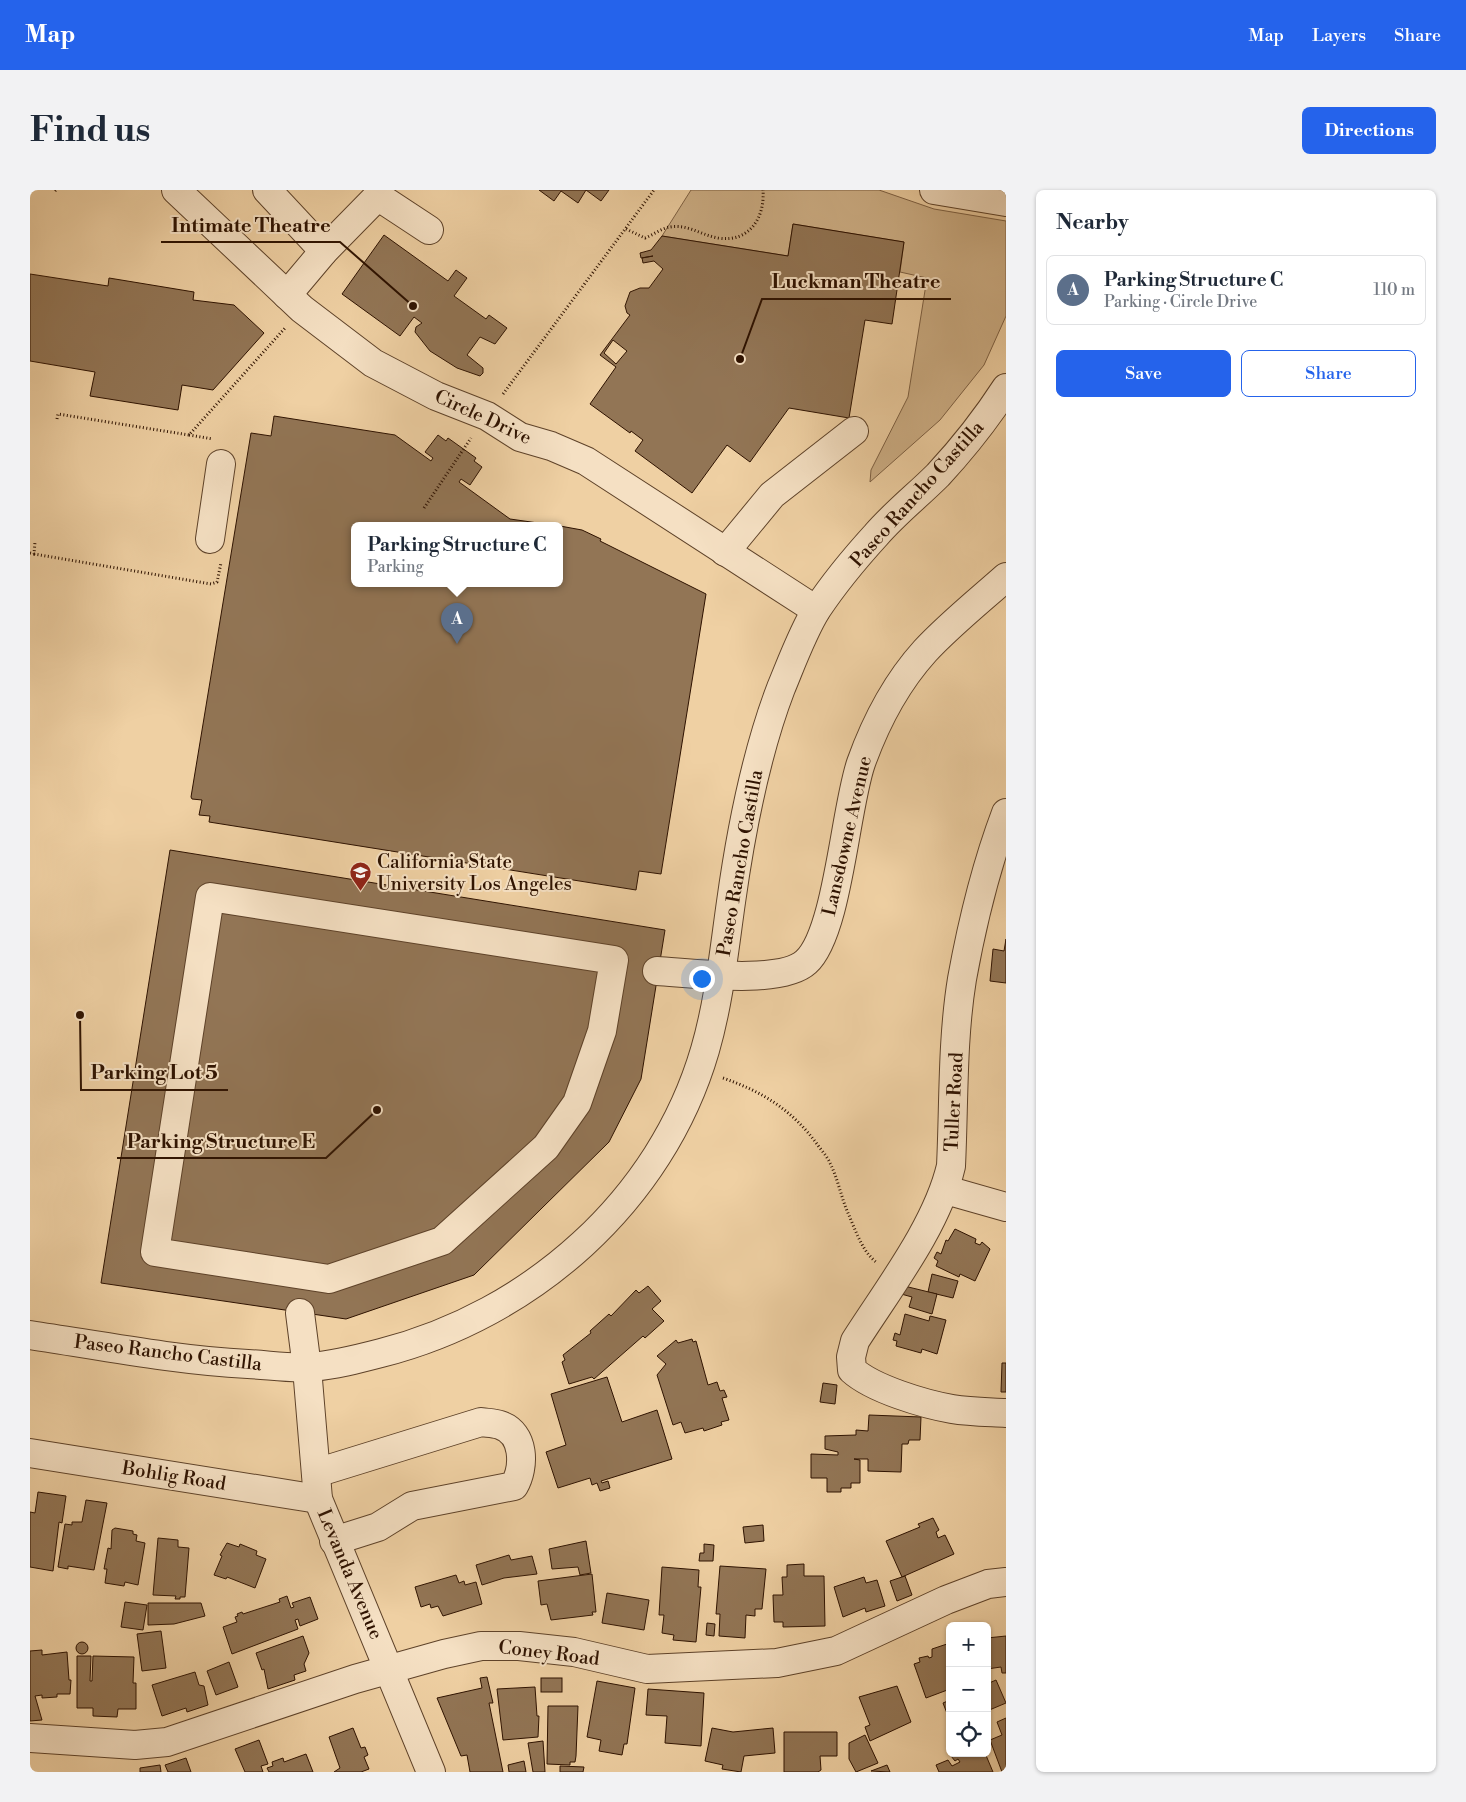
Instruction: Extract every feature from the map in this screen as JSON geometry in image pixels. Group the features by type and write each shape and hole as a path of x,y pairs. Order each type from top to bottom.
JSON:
{"street":[{"name":"Circle Drive","path":"176,190 287,296 332,334 373,363 436,396 486,416 520,437 551,446 586,461 816,610"},
{"path":"267,190 324,251"},
{"path":"934,190 978,194 1006,202"},
{"path":"287,296 324,251 374,199 385,201 429,230"},
{"name":"Paseo Rancho Castilla","path":"30,1335 203,1361 308,1368 366,1357 409,1346 464,1325 545,1277 585,1243 620,1206 645,1172 684,1104 699,1069 706,1046 720,974 746,809 768,726 782,686 816,610 876,534 939,474 968,440 1006,388"},
{"path":"725,552 772,496 854,430"},
{"path":"216,548 221,452"},
{"name":"Lansdowne Avenue","path":"658,971 761,976 790,971 806,963 816,951 828,923 861,764 879,722 903,679 925,651 1006,577"},
{"name":"Tuller Road","path":"1006,813 985,880 962,979 958,1016 951,1166 946,1190 933,1217 854,1341 851,1357 852,1370 862,1379 912,1398 952,1409 1006,1413"},
{"path":"210,897 614,960 602,1031 577,1103 546,1147 442,1241 329,1279 155,1252 210,897"},
{"path":"946,1190 1006,1208"},
{"name":"Levanda Avenue","path":"300,1313 308,1368 317,1486 334,1541 390,1669 431,1772"},
{"path":"317,1486 481,1422 501,1425 514,1433 522,1456 521,1474 514,1486 412,1506 378,1527 334,1541"},
{"name":"Bohlig Road","path":"30,1452 317,1486"},
{"name":"Coney Road","path":"30,1738 135,1745 167,1742 390,1669 481,1646 519,1646 574,1652 647,1669 777,1663 836,1651 946,1600 988,1584 1006,1582"}],"path":[{"path":"424,508 486,416 654,190"},
{"path":"626,230 645,238 669,227 690,227 719,238 737,236 747,232 758,222 764,206 764,190"},
{"path":"189,435 277,339"},
{"path":"58,419 58,414 189,435 221,452"},
{"path":"35,542 32,554 211,584 217,582 216,548"},
{"path":"699,1069 749,1087 788,1110 830,1162 841,1196 859,1238 871,1258 895,1278"}],"shaded area":[{"path":"691,190 879,190 934,209 1006,221 1006,316 984,365 940,420 870,482 871,470 908,397 927,278 900,272 904,242 793,224 788,256 662,236"}],"building":[{"path":"539,190 586,190 578,203 561,191 554,201"},
{"path":"586,190 609,190 601,201"},
{"path":"793,224 904,242 892,324 865,320 849,418 789,408 750,462 727,445 692,493 635,451 643,440 631,431 630,433 590,404 616,367 600,355 630,315 627,313 625,306 630,292 640,288 649,288 663,269 654,261 643,263 642,258 653,256 641,258 640,253 651,250 662,236 788,256","holes":["613,340 627,351 616,364 604,353"]},
{"path":"384,235 448,281 456,270 467,278 454,296 486,319 489,315 507,328 495,344 480,337 467,355 483,368 483,373 480,376 457,368 430,351 415,332 416,327 422,323 414,317 400,336 342,294"},
{"path":"30,274 108,286 109,278 194,292 193,300 234,305 264,333 213,390 182,385 178,410 90,396 95,372 30,361"},
{"path":"274,416 395,435 431,461 433,458 425,452 438,435 446,441 448,438 476,458 474,461 482,467 470,485 461,479 459,482 510,519 531,522 351,522 351,587 563,587 563,527 582,530 601,539 600,541 706,594 661,874 639,871 636,890 209,822 210,816 199,815 202,800 192,799 191,797 251,433 271,436"},
{"path":"170,850 665,930 641,1079 609,1142 474,1275 346,1319 101,1283"},
{"path":"1006,939 1006,983 990,981 993,949 1004,951"},
{"path":"955,1229 976,1239 975,1243 980,1245 982,1242 990,1249 975,1281 960,1274 959,1277 936,1266 938,1261 934,1258 937,1252 941,1254 946,1240 948,1241"},
{"path":"932,1274 958,1281 953,1298 928,1292"},
{"path":"896,1284 937,1294 932,1314 909,1307 912,1297 894,1292"},
{"path":"648,1286 661,1301 652,1309 664,1321 645,1338 643,1336 594,1379 592,1377 569,1384 562,1362 565,1360 563,1355 591,1333 590,1331 609,1314 611,1316 636,1290 639,1293"},
{"path":"905,1314 929,1321 930,1316 946,1320 937,1354 922,1349 921,1353 896,1346 897,1341 893,1340 895,1333 900,1335"},
{"path":"692,1339 693,1342 696,1341 708,1385 717,1382 720,1391 724,1390 727,1397 722,1398 729,1420 721,1422 722,1425 704,1431 703,1428 685,1433 681,1422 673,1425 657,1375 666,1364 657,1356 676,1340 678,1343"},
{"path":"1002,1363 1006,1363 1006,1392 1001,1392"},
{"path":"607,1377 622,1422 657,1410 672,1459 601,1481 602,1483 608,1481 610,1488 600,1491 597,1483 592,1485 590,1478 558,1488 546,1452 566,1445 551,1394"},
{"path":"823,1383 837,1385 835,1404 820,1402"},
{"path":"869,1415 921,1417 920,1440 909,1440 908,1444 902,1444 901,1472 868,1471 868,1459 854,1459 860,1460 860,1483 851,1483 851,1488 841,1488 841,1492 827,1492 827,1478 811,1478 811,1454 838,1455 838,1452 825,1449 825,1436 856,1435 856,1430 868,1431"},
{"path":"38,1492 66,1496 62,1523 59,1522 53,1571 30,1567 30,1512 35,1513"},
{"path":"86,1500 107,1503 94,1570 68,1566 68,1569 58,1567 65,1524 72,1525 72,1522 82,1522"},
{"path":"933,1518 939,1530 936,1532 938,1538 945,1535 954,1554 902,1577 886,1541 920,1527 918,1524"},
{"path":"763,1525 764,1541 745,1543 743,1527"},
{"path":"115,1528 133,1531 133,1534 137,1535 136,1541 145,1543 138,1585 125,1582 124,1586 105,1583 107,1569 104,1569 108,1548 111,1549 112,1530"},
{"path":"158,1538 178,1540 178,1547 189,1548 185,1597 175,1599 176,1596 153,1595"},
{"path":"586,1541 591,1573 580,1575 578,1567 552,1569 549,1549"},
{"path":"227,1543 239,1547 240,1544 257,1551 256,1555 266,1559 255,1588 227,1577 226,1579 214,1575 222,1556 220,1555"},
{"path":"704,1544 714,1545 713,1561 699,1561 700,1553 704,1553"},
{"path":"509,1555 511,1560 532,1556 537,1574 504,1578 482,1585 476,1565"},
{"path":"804,1564 804,1576 824,1576 825,1626 783,1627 783,1622 774,1622 773,1595 783,1595 782,1577 787,1577 787,1565"},
{"path":"720,1566 766,1569 762,1609 755,1609 755,1616 746,1615 745,1638 719,1636 720,1614 716,1614"},
{"path":"662,1567 699,1570 698,1587 701,1587 696,1642 673,1640 674,1635 662,1633 664,1615 659,1615"},
{"path":"592,1574 596,1612 592,1612 593,1615 551,1620 547,1604 541,1605 538,1581"},
{"path":"456,1575 459,1583 464,1581 465,1585 476,1582 482,1604 443,1616 438,1606 431,1608 430,1604 421,1607 415,1587"},
{"path":"905,1576 912,1595 897,1601 890,1581"},
{"path":"864,1577 866,1583 877,1580 885,1606 866,1612 865,1608 843,1617 834,1587"},
{"path":"607,1593 649,1600 644,1630 602,1623"},
{"path":"287,1596 291,1608 294,1607 292,1603 310,1597 318,1619 300,1626 298,1619 295,1620 298,1629 232,1654 223,1627 237,1622 235,1617 238,1616 237,1614 242,1612 243,1614 280,1602 279,1599"},
{"path":"125,1602 147,1605 143,1630 121,1627"},
{"path":"148,1603 201,1603 205,1616 174,1624 148,1625"},
{"path":"707,1623 715,1624 714,1636 706,1635"},
{"path":"161,1631 166,1668 142,1671 137,1634"},
{"path":"303,1636 309,1653 304,1664 306,1671 294,1675 295,1680 268,1689 264,1669 262,1670 256,1653"},
{"path":"1006,1636 1006,1673 1002,1673 1001,1667 991,1668 991,1638"},
{"path":"84,1642 87,1643 87,1653 80,1654 77,1653 76,1646 77,1643"},
{"path":"946,1644 946,1690 926,1698 914,1664 920,1662 919,1658 932,1657 932,1649"},
{"path":"42,1650 42,1655 67,1652 69,1680 71,1680 70,1694 57,1694 57,1697 42,1698 42,1695 35,1696 42,1720 30,1721 30,1651"},
{"path":"77,1656 91,1656 90,1681 92,1681 93,1656 134,1657 133,1683 136,1683 136,1709 118,1709 117,1717 93,1716 93,1708 77,1708"},
{"path":"229,1662 238,1687 216,1695 207,1671"},
{"path":"195,1672 199,1685 204,1686 208,1705 187,1712 186,1708 162,1716 152,1685"},
{"path":"487,1677 493,1703 489,1703 503,1772 470,1772 467,1755 461,1756 437,1698 482,1688 480,1678"},
{"path":"541,1678 562,1678 562,1692 541,1692"},
{"path":"996,1680 1006,1703 991,1709 991,1682"},
{"path":"597,1681 635,1688 627,1744 624,1744 622,1755 599,1751 601,1740 587,1737"},
{"path":"897,1686 911,1722 870,1741 865,1727 870,1725 859,1697"},
{"path":"535,1687 537,1716 539,1716 538,1737 503,1740 497,1689"},
{"path":"648,1689 704,1693 701,1746 665,1743 667,1716 646,1715"},
{"path":"548,1706 578,1706 576,1756 575,1762 570,1762 570,1765 547,1764"},
{"path":"1006,1718 1006,1772 1002,1772 991,1743 991,1740 1002,1735 997,1722"},
{"path":"353,1728 361,1748 365,1747 368,1755 364,1757 369,1769 361,1772 334,1772 340,1768 329,1737"},
{"path":"712,1728 733,1732 773,1728 775,1753 744,1756 741,1772 722,1769 723,1765 705,1761"},
{"path":"784,1732 837,1732 837,1756 820,1756 821,1770 818,1772 784,1772"},
{"path":"865,1735 878,1763 856,1772 849,1759 849,1743"},
{"path":"259,1740 268,1764 261,1766 263,1772 245,1772 235,1749"},
{"path":"543,1741 545,1772 533,1772 528,1743"},
{"path":"306,1754 313,1772 269,1772 267,1768 273,1766 272,1762 283,1758 284,1762"},
{"path":"952,1757 987,1757 993,1772 939,1772 936,1765 948,1760 952,1766 960,1762 958,1759 955,1761"},
{"path":"186,1758 191,1772 168,1772 165,1765"},
{"path":"524,1761 526,1772 509,1772 508,1765"},
{"path":"160,1765 161,1772 140,1772 140,1768"},
{"path":"887,1765 890,1772 871,1771"},
{"path":"560,1766 584,1767 583,1772 560,1772"}],"place":[{"name":"Intimate Theatre","path":"413,306"},
{"name":"Luckman Theatre","path":"740,359"},
{"name":"Parking Structure C","path":"457,644"},
{"name":"California State University Los Angeles","path":"361,892"},
{"name":"Parking Lot 5","path":"80,1015"},
{"name":"Parking Structure E","path":"377,1110"}]}
